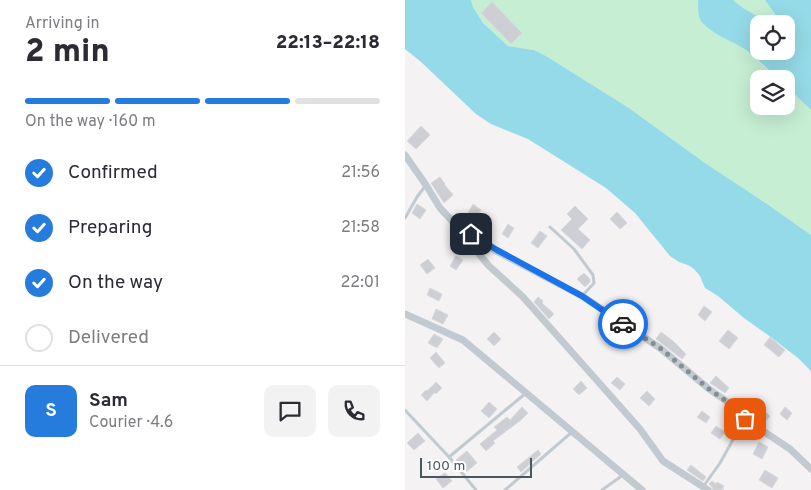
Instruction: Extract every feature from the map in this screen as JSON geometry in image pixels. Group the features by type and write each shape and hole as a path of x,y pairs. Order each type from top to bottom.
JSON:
{"street":[{"path":"405,155 440,208 488,265 523,298 639,429 663,461 706,488"},
{"path":"457,226 582,296 660,348 709,389 729,403 745,419 790,449 811,469"},
{"path":"405,314 463,340 642,490"}],"lane":[{"path":"405,218 426,185"},
{"path":"550,228 574,249 593,275 595,283 582,296"},
{"path":"449,457 527,393"},
{"path":"405,410 449,457 476,490"},
{"path":"706,488 745,419"},
{"path":"505,490 573,432"},
{"path":"602,490 624,475"}],"green space":[{"path":"471,0 698,0 699,13 705,25 747,51 750,54 750,60 757,60 768,70 750,70 750,115 795,115 795,95 811,110 811,235 705,163 629,108 546,56 534,50 508,46 483,23"},
{"path":"733,0 765,0 776,15 755,15"}],"water":[{"path":"405,0 471,0 483,23 508,46 534,50 546,56 629,108 705,163 811,235 811,371 798,358 705,288 700,276 694,269 670,256 635,213 606,188 528,139 491,124 476,114 405,49"},
{"path":"698,0 733,0 755,15 750,15 750,54 703,24 698,10"},
{"path":"765,0 811,0 811,110 795,95 795,70 768,70 757,60 795,60 795,15 776,15"}],"building":[{"path":"492,2 522,33 511,44 481,13"},
{"path":"421,126 430,135 416,149 407,141"},
{"path":"440,177 453,195 444,203 431,183"},
{"path":"417,204 426,210 420,219 412,213"},
{"path":"473,204 481,210 474,222 466,217"},
{"path":"575,206 588,219 578,229 590,240 582,249 561,230 572,219 567,214"},
{"path":"617,212 627,223 620,229 610,219"},
{"path":"508,224 514,228 508,238 502,234"},
{"path":"540,231 547,236 538,248 531,243"},
{"path":"456,256 463,260 456,270 450,266"},
{"path":"428,259 435,268 427,274 420,265"},
{"path":"584,273 590,279 590,282 585,287 577,279"},
{"path":"430,288 442,294 439,301 427,295"},
{"path":"538,297 554,314 549,319 534,302"},
{"path":"704,306 712,312 705,321 698,315"},
{"path":"436,309 448,315 443,324 432,319"},
{"path":"728,330 738,338 729,349 719,341"},
{"path":"494,332 501,339 494,346 487,339"},
{"path":"661,332 686,354 682,359 656,339"},
{"path":"434,334 443,339 437,348 428,343"},
{"path":"770,337 785,350 779,357 764,345"},
{"path":"436,352 445,363 439,368 430,358"},
{"path":"716,376 729,388 725,393 710,383"},
{"path":"617,377 625,384 620,390 611,383"},
{"path":"581,381 587,388 579,395 573,389"},
{"path":"436,382 442,388 436,394 435,392 427,401 421,395"},
{"path":"647,391 655,399 649,406 640,398"},
{"path":"489,402 497,409 489,418 481,411"},
{"path":"522,407 528,413 493,441 495,443 486,451 480,444 497,430 494,427 507,417 510,420"},
{"path":"785,407 792,413 787,420 780,414"},
{"path":"762,409 770,416 763,424 754,419"},
{"path":"702,411 710,417 706,423 697,417"},
{"path":"716,426 725,432 720,439 711,433"},
{"path":"418,433 425,441 414,450 407,443"},
{"path":"759,442 768,447 762,459 753,454"},
{"path":"538,450 541,454 521,472 517,467"},
{"path":"467,451 477,463 466,472 456,460"},
{"path":"691,465 706,477 703,481 687,470"},
{"path":"765,470 778,478 772,488 759,480"},
{"path":"445,473 452,481 443,488 436,479"},
{"path":"712,481 724,486 722,489 724,490 713,490 709,484"}],"way so far":[{"path":"623,324 660,348 709,389 729,403 745,419"}],"route":[{"path":"471,234 582,296 623,324"}]}
